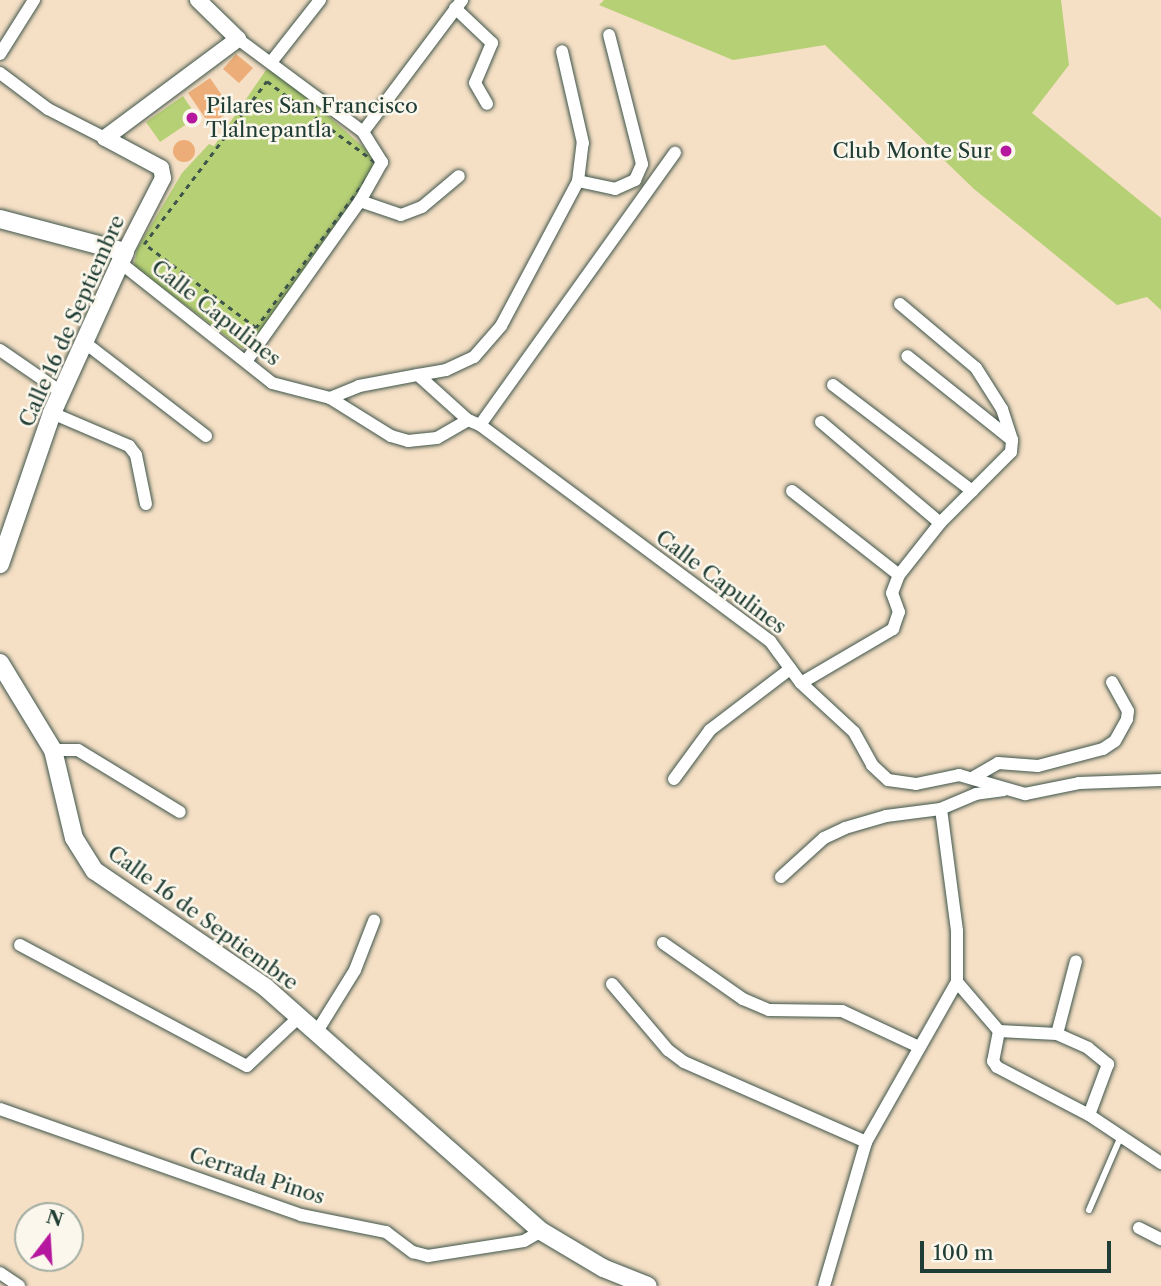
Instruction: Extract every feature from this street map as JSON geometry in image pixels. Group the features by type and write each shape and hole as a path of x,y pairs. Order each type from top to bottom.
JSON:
{"main road":[{"path":"0,219 123,258"},
{"name":"Calle 16 de Septiembre","path":"0,564 52,413 123,258"},
{"name":"Calle 16 de Septiembre","path":"0,663 54,750 74,838 95,871 254,979 541,1231 603,1268 648,1286"}],"street":[{"path":"0,54 34,0"},
{"path":"198,0 238,39 272,61 363,132 382,162 360,201 247,360"},
{"path":"272,61 320,0"},
{"path":"363,132 458,4 492,43 475,83 487,104"},
{"path":"578,181 615,189 635,180 642,164 609,35"},
{"path":"2,79 48,109 105,138 238,39"},
{"path":"330,398 359,386 446,370 474,357 502,326 578,181 583,143 562,51"},
{"name":"Calle 16 de Septiembre","path":"105,138 152,160 161,168 163,178 123,258"},
{"name":"Calle Capulines","path":"123,258 272,383 330,398 391,436 408,441 437,438 474,422 675,153"},
{"path":"360,201 401,215 422,207 459,176"},
{"path":"801,683 893,629 899,612 892,593 899,575 940,523 1011,452 1012,440 1002,409 976,368 900,304"},
{"path":"84,342 206,436"},
{"path":"0,351 61,391"},
{"path":"907,356 1012,440"},
{"path":"418,375 474,422"},
{"path":"833,386 972,491"},
{"path":"52,413 129,446 136,456 146,504"},
{"name":"Calle Capulines","path":"474,422 770,641 801,683 854,732 872,765 888,780 916,784 959,775 974,777 1004,790 1025,794 1079,783 1161,780"},
{"path":"821,422 940,523"},
{"path":"792,491 899,575"},
{"path":"674,779 710,730 790,669"},
{"path":"974,777 998,763 1038,766 1103,749 1115,741 1127,719 1128,711 1112,682"},
{"path":"54,750 78,750 180,812"},
{"path":"782,877 824,838 845,828 886,816 941,810 976,794 1004,790"},
{"path":"824,1286 866,1142 917,1046 957,982 956,921 941,810"},
{"path":"316,1033 355,970 374,921"},
{"path":"663,943 743,999 769,1010 842,1011 917,1046"},
{"name":"Calle 16 de Septiembre","path":"20,945 247,1066 299,1017"},
{"path":"1057,1034 1076,961"},
{"path":"957,982 999,1031 1057,1034 1088,1048 1108,1064 1089,1115"},
{"path":"612,984 668,1050 684,1062 866,1142"},
{"path":"999,1031 993,1061 998,1067 1089,1115 1161,1163"},
{"name":"Cerrada Pinos","path":"0,1109 301,1215 386,1232 413,1252 428,1256 524,1241 541,1231"},
{"path":"1139,1228 1161,1239"},
{"path":"0,1273 19,1286"}],"lane":[{"path":"1089,1210 1121,1136"}],"path":[{"path":"267,81 378,164 256,328 145,244 267,81"}],"green space":[{"name":"Club Monte Sur","path":"604,0 1061,0 1069,65 1032,113 1161,218 1161,310 1147,297 1117,305 974,189 825,45 733,60 599,5"},
{"path":"266,70 277,70 380,162 382,170 248,347 242,348 134,266 137,249 182,173 209,144 214,146"},
{"path":"183,96 197,117 160,142 146,122"}],"building":[{"path":"236,54 253,68 239,83 223,69"},
{"path":"210,78 232,110 210,125 188,93"},
{"path":"184,140 192,143 195,151 192,159 184,162 176,159 173,151 176,143"}],"place":[{"name":"Pilares San Francisco Tlalnepantla","path":"192,118"},
{"name":"Club Monte Sur","path":"1006,151"}]}
